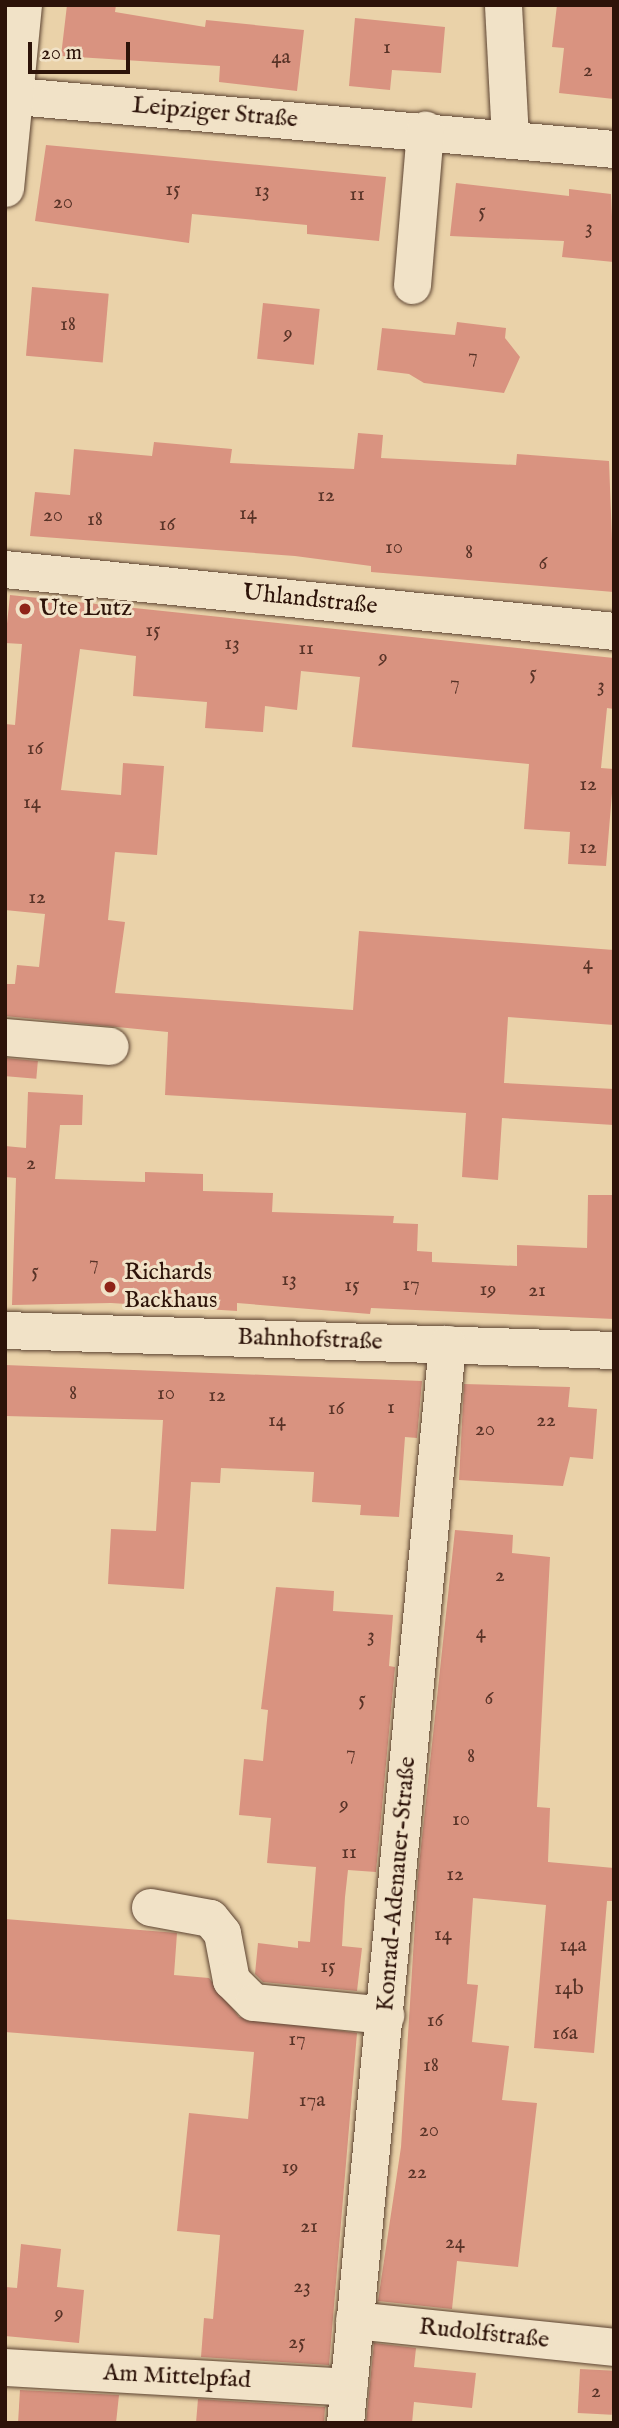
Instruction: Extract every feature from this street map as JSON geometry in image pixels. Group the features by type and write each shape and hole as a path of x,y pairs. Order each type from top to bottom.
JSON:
{"street":[{"path":"5,188 10,96 23,5"},
{"path":"503,5 510,138"},
{"name":"Leipziger Straße","path":"10,96 425,130 614,149"},
{"path":"412,285 425,130"},
{"name":"Uhlandstraße","path":"5,569 614,631"},
{"path":"5,1037 110,1045"},
{"name":"Bahnhofstraße","path":"5,1330 614,1350"},
{"name":"Konrad-Adenauer-Straße","path":"345,2423 447,1344"},
{"path":"150,1907 210,1918 222,1933 231,1980 253,2002 385,2015"},
{"name":"Rudolfstraße","path":"354,2320 614,2347"},
{"name":"Am Mittelpfad","path":"5,2367 348,2387"}],"building":[{"path":"67,5 116,5 115,12 205,27 206,20 304,30 297,91 219,82 220,66 61,56"},
{"path":"557,5 614,5 614,99 559,93 564,48 552,47"},
{"path":"355,18 445,27 441,73 392,70 390,90 349,86"},
{"path":"46,145 386,177 379,241 307,234 307,225 192,214 189,243 35,221"},
{"path":"456,183 569,196 569,189 611,194 614,262 562,257 564,241 450,236"},
{"path":"32,287 109,294 103,362 26,356"},
{"path":"263,303 320,309 314,365 257,359"},
{"path":"457,322 506,328 505,338 520,357 504,393 424,383 409,374 377,370 382,328 455,335"},
{"path":"358,433 383,435 381,458 516,465 517,454 609,461 614,592 371,572 371,566 295,556 30,536 35,492 70,495 74,449 152,456 154,442 232,449 230,463 354,469"},
{"path":"10,595 614,658 614,709 607,708 601,768 614,769 606,866 568,864 570,832 524,829 529,764 352,747 360,677 301,671 297,710 265,706 263,732 205,728 207,702 133,696 136,656 80,649 61,790 121,795 123,763 164,766 157,855 115,852 108,920 125,922 115,993 353,1010 359,931 614,950 614,1025 508,1017 504,1083 614,1089 614,1125 502,1118 498,1180 462,1177 466,1113 165,1095 168,1032 5,1016 5,984 15,984 17,965 39,967 45,914 5,910 5,724 15,725 22,644 5,643"},
{"path":"5,1058 38,1061 36,1079 5,1076"},
{"path":"28,1092 83,1095 82,1125 60,1125 55,1179 145,1182 145,1172 203,1174 203,1191 273,1193 272,1212 394,1216 393,1223 418,1224 417,1251 432,1252 432,1262 517,1266 517,1245 587,1248 588,1195 614,1195 614,1319 371,1308 370,1314 237,1303 237,1311 111,1303 12,1305 16,1178 5,1177 5,1146 26,1148"},
{"path":"5,1365 422,1381 417,1438 405,1437 399,1517 360,1515 361,1505 312,1502 314,1472 221,1468 220,1483 191,1482 184,1589 108,1584 111,1529 156,1531 163,1420 5,1416"},
{"path":"464,1384 570,1387 568,1407 597,1409 593,1459 570,1457 563,1486 459,1480"},
{"path":"455,1530 513,1535 512,1553 550,1557 537,1807 550,1808 548,1862 614,1868 614,1901 607,1901 594,2053 534,2048 546,1905 473,1898 467,1984 478,1985 472,2042 509,2046 502,2100 537,2103 518,2267 457,2261 452,2309 378,2301 401,2147 418,1875"},
{"path":"276,1587 334,1591 333,1611 393,1615 389,1666 395,1667 376,1872 348,1870 345,1897 342,1946 362,1948 357,1991 263,1982 255,1974 258,1943 298,1948 298,1941 310,1942 316,1867 267,1863 271,1818 239,1815 244,1759 263,1761 268,1710 261,1709"},
{"path":"5,1919 177,1933 174,1975 209,1978 239,2017 357,2033 329,2365 201,2357 204,2318 213,2319 220,2235 177,2231 189,2113 248,2119 254,2052 5,2032"},
{"path":"21,2244 61,2249 57,2287 84,2290 79,2343 5,2336 5,2287 17,2288"},
{"path":"374,2343 416,2348 414,2367 476,2373 472,2408 414,2402 412,2423 366,2423"},
{"path":"580,2369 614,2371 612,2415 578,2413"},
{"path":"20,2390 119,2395 116,2423 18,2423"},
{"path":"198,2399 325,2407 324,2423 196,2423"}],"place":[{"name":"Ute Lutz","path":"25,609"},
{"name":"Richards Backhaus","path":"110,1287"}]}
